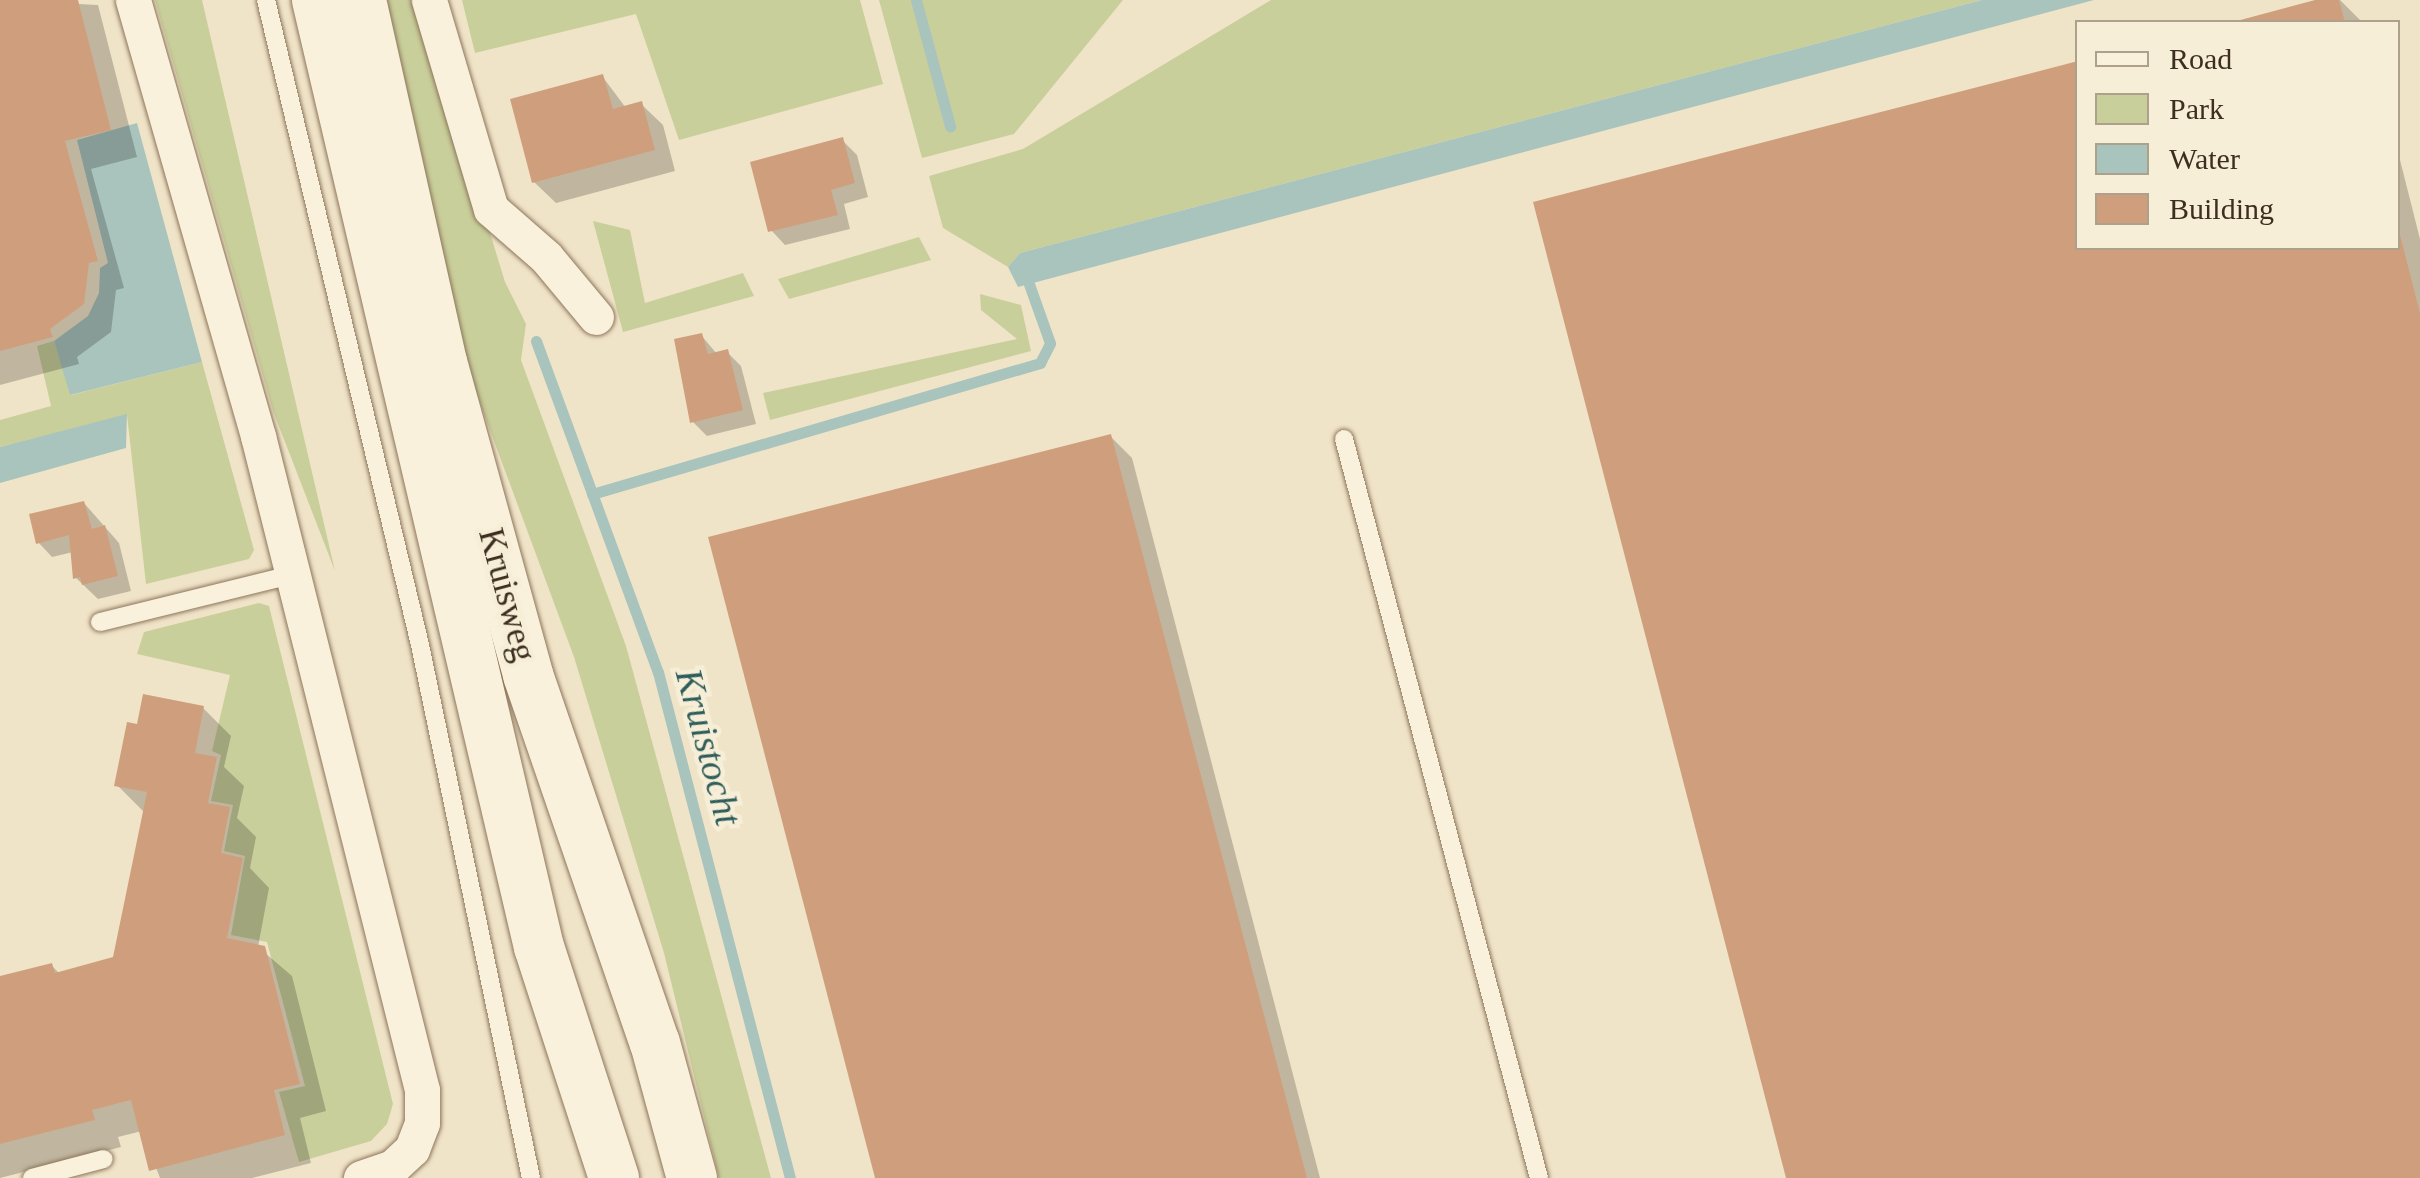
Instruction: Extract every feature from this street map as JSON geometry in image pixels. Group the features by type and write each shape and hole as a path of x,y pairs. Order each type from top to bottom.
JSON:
{"main road":[{"name":"Kruisweg","path":"318,0 539,947 614,1178"},
{"name":"Kruisweg","path":"362,0 442,362 523,656 654,1043 692,1178"}],"street":[{"path":"133,0 290,574 422,1090 421,1130 407,1154 361,1178"},
{"path":"429,0 492,209 546,256 596,317"}],"lane":[{"path":"266,0 412,609 530,1178"},
{"path":"1344,438 1539,1178"},
{"path":"100,622 290,574"},
{"path":"32,1178 104,1160"}],"green space":[{"path":"155,0 202,0 335,571 273,411"},
{"path":"378,0 419,0 505,282 526,324 521,360 626,646 771,1178 719,1178 664,953 574,657 467,368"},
{"path":"462,0 860,0 883,84 679,140 636,14 475,53"},
{"path":"879,0 1123,0 1014,134 922,158"},
{"path":"1271,0 1982,0 1020,253 1008,267 943,228 929,176 1023,149"},
{"path":"593,221 630,230 645,303 743,273 754,296 623,332"},
{"path":"919,237 931,260 789,299 778,279"},
{"path":"980,294 1021,305 1031,351 770,420 763,393 1017,339 981,310"},
{"path":"54,341 71,395 202,362 254,550 249,559 146,584 127,415 0,447 0,420 51,406 37,346"},
{"path":"259,603 269,606 393,1104 387,1124 371,1141 299,1162 279,1092 305,1086 267,942 231,935 245,856 224,851 233,805 211,801 221,755 212,751 230,675 137,654 144,632"}],"water":[{"path":"1982,0 2094,0 1018,287 1008,267 1020,253"},
{"path":"137,123 202,362 70,395 54,341 88,316 99,293 100,268 108,263 77,140"},
{"path":"127,414 126,448 0,483 0,447"}],"building":[{"path":"0,0 78,0 111,130 65,141 98,261 89,263 84,304 50,329 53,337 0,351"},
{"path":"2315,0 2339,0 2344,20 2240,20"},
{"path":"2075,62 2075,250 2400,250 2400,235 2420,313 2420,1178 1786,1178 1533,202"},
{"path":"603,74 613,109 642,101 655,150 532,183 510,99"},
{"path":"843,137 855,183 831,190 838,215 768,232 750,162"},
{"path":"702,333 708,354 728,349 743,410 690,423 674,339"},
{"path":"1111,434 1307,1178 875,1178 708,537"},
{"path":"84,501 92,529 105,525 118,576 82,585 80,577 73,579 69,535 36,544 29,514"},
{"path":"143,694 204,706 195,753 217,757 208,803 230,807 221,853 243,858 227,938 265,946 300,1084 274,1090 285,1135 149,1171 131,1100 92,1110 95,1120 0,1144 0,976 52,963 55,973 113,957 147,792 114,786 127,722 137,724"}],"waterway":[{"path":"916,0 950,126"},
{"path":"592,494 1040,363 1050,343 1029,284"},
{"name":"Kruistocht","path":"536,341 658,672 790,1178"}]}
